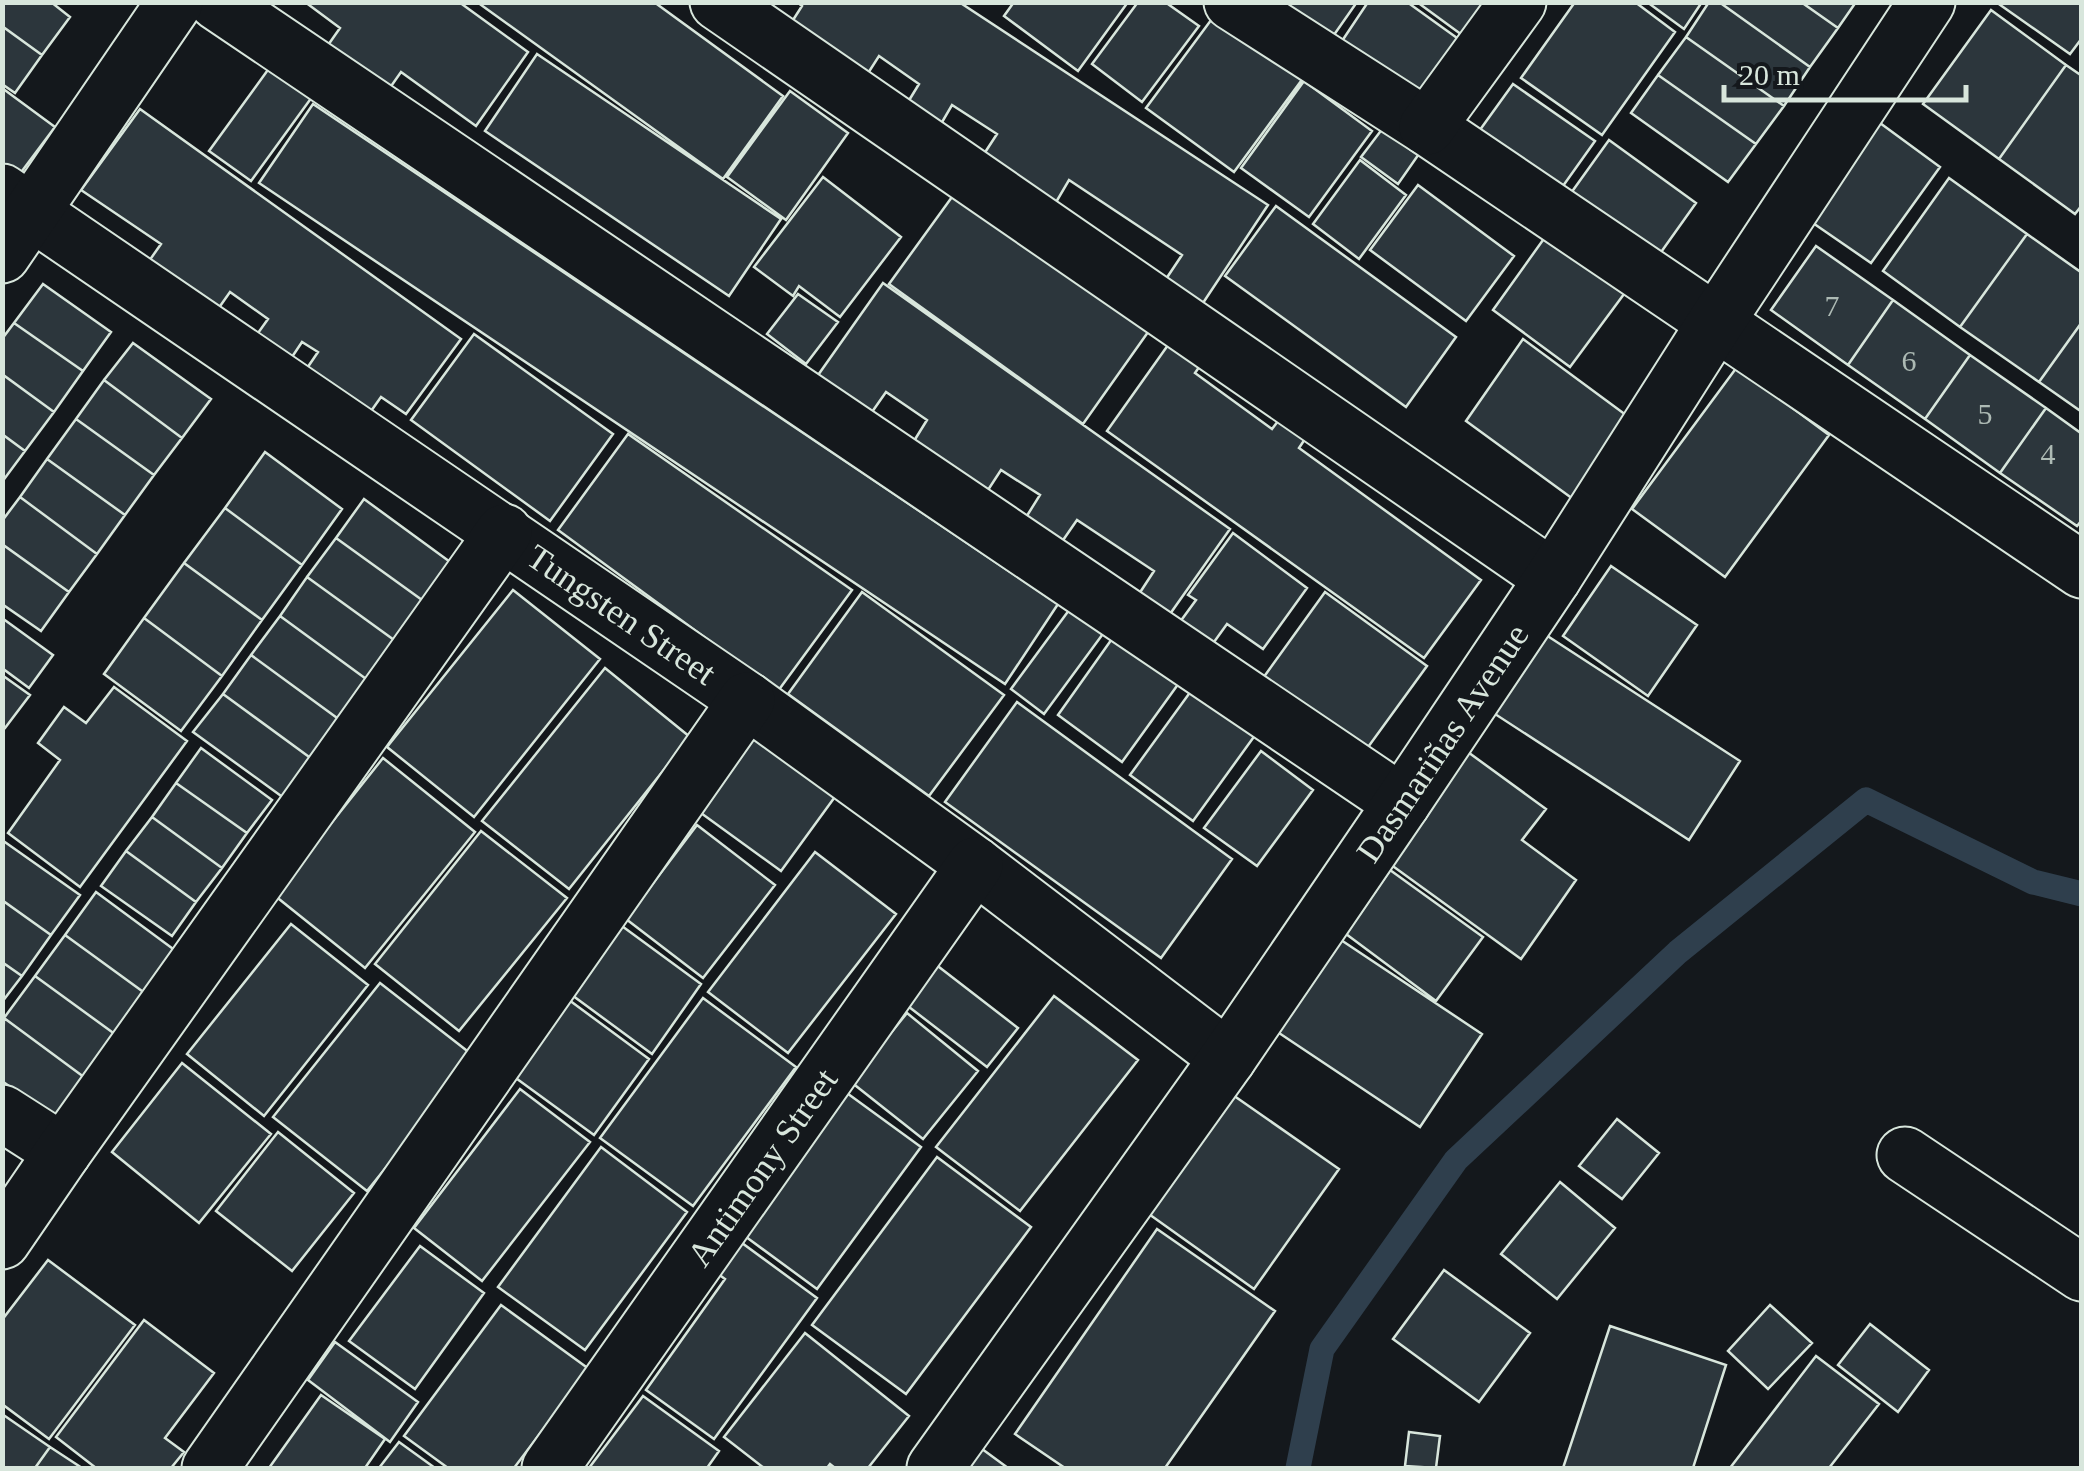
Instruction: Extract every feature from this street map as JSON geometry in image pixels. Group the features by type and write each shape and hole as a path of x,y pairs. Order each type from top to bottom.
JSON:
{"street":[{"path":"12,219 175,2"},
{"path":"217,2 1402,804"},
{"path":"718,2 1553,578"},
{"path":"1232,2 1428,127 2082,570"},
{"path":"1428,127 1518,2"},
{"name":"Dasmariñas Avenue","path":"936,1468 1228,1058 1402,804 1926,2"},
{"name":"Tungsten Street","path":"12,219 504,532 747,700 974,865 1228,1058"},
{"path":"2,1241 504,532"},
{"path":"210,1468 747,700"},
{"name":"Antimony Street","path":"550,1468 974,865"},
{"path":"2,1113 62,1152"},
{"path":"1905,1155 2082,1273"}],"building":[{"path":"2,2 51,2 70,17 42,55 2,26"},
{"path":"305,2 459,2 528,52 476,126 401,72 387,92 326,48 340,28"},
{"path":"477,2 654,2 783,96 723,179"},
{"path":"797,2 959,2 1268,205 1203,303 1166,279 1182,255 1069,180 1055,204 982,157 997,134 952,105 941,124 908,102 919,84 879,56 863,81 786,31 802,6"},
{"path":"1014,2 1128,2 1078,71 1004,16"},
{"path":"1138,2 1165,2 1199,26 1142,102 1092,64"},
{"path":"1273,2 1357,2 1329,42"},
{"path":"1368,2 1407,2 1471,48 1429,108 1340,44"},
{"path":"1417,2 1482,2 1495,12 1473,43"},
{"path":"1575,2 1635,2 1675,32 1602,135 1521,78"},
{"path":"1647,2 1702,2 1684,29"},
{"path":"1709,2 1719,2 1810,67 1784,106 1686,37"},
{"path":"1719,2 1801,2 1838,28 1810,67"},
{"path":"1801,2 1856,2 1838,28"},
{"path":"1996,2 2082,2 2082,38 2070,54"},
{"path":"1991,10 2066,65 1999,159 1923,104"},
{"path":"1217,12 1304,77 1234,172 1146,108"},
{"path":"2,26 42,55 15,93 2,84"},
{"path":"1686,37 1784,106 1756,144 1658,75"},
{"path":"537,54 781,219 729,296 485,131"},
{"path":"2066,65 2082,76 2082,205 2075,214 1999,159"},
{"path":"270,67 312,97 251,181 209,151"},
{"path":"1658,75 1756,144 1728,182 1631,113"},
{"path":"1304,81 1372,131 1309,217 1241,168"},
{"path":"1513,84 1595,141 1558,193 1477,134"},
{"path":"2,88 55,127 13,183 2,176"},
{"path":"790,91 848,133 786,220 727,177"},
{"path":"313,104 1058,604 1005,684 259,183"},
{"path":"140,109 461,339 406,414 381,397 364,421 301,377 318,352 302,342 288,363 253,340 268,319 230,292 211,319 142,271 161,244 81,190"},
{"path":"1880,123 1940,167 1871,263 1810,221"},
{"path":"1386,124 1421,151 1398,184 1361,157"},
{"path":"1609,140 1696,203 1659,255 1571,193"},
{"path":"1360,160 1406,195 1359,259 1313,224"},
{"path":"823,177 901,237 840,317 799,286 793,296 754,267"},
{"path":"1949,178 2027,234 1960,327 1883,271"},
{"path":"965,179 1158,318 1083,424 889,284"},
{"path":"1418,185 1514,256 1466,321 1370,250"},
{"path":"1276,206 1456,337 1406,407 1225,276"},
{"path":"1548,233 1627,290 1570,367 1493,310"},
{"path":"2027,234 2082,273 2082,322 2039,382 1960,327"},
{"path":"1816,246 1893,300 1848,365 1771,310"},
{"path":"883,283 1230,529 1170,614 1139,594 1154,571 1077,520 1059,546 1023,522 1040,495 1001,470 988,490 914,441 927,420 886,392 858,432 804,395"},
{"path":"43,284 111,332 83,371 14,323"},
{"path":"798,294 838,322 806,364 767,334"},
{"path":"1893,300 1970,355 1925,419 1848,365"},
{"path":"2082,322 2082,412 2039,382"},
{"path":"14,323 83,371 54,412 2,374 2,339"},
{"path":"1178,331 1209,353 1195,373 1272,429 1291,404 1317,421 1299,448 1481,580 1424,658 1107,431"},
{"path":"474,334 613,434 550,521 411,420"},
{"path":"1523,339 1630,418 1573,499 1466,421"},
{"path":"133,343 211,399 182,438 104,380"},
{"path":"1970,355 2046,408 2000,473 1925,419"},
{"path":"1737,367 1829,435 1725,577 1632,509"},
{"path":"2,374 54,412 25,451 2,434"},
{"path":"104,380 182,438 154,475 76,419"},
{"path":"2046,408 2082,434 2082,520 2077,526 2000,473"},
{"path":"76,419 154,475 125,515 47,459"},
{"path":"2,434 25,451 2,482"},
{"path":"628,434 852,590 778,691 558,530"},
{"path":"265,452 342,509 302,565 225,508"},
{"path":"47,459 125,515 97,554 20,497"},
{"path":"20,497 97,554 69,592 2,544 2,521"},
{"path":"364,499 457,567 429,605 336,538"},
{"path":"225,508 302,565 262,620 184,563"},
{"path":"1233,533 1307,588 1263,649 1227,624 1209,649 1177,626 1196,600 1188,595"},
{"path":"336,538 429,605 401,645 307,577"},
{"path":"2,544 69,592 41,631 2,604"},
{"path":"184,563 262,620 222,676 144,618"},
{"path":"1611,566 1697,625 1648,696 1563,636"},
{"path":"307,577 401,645 373,684 280,616"},
{"path":"513,590 600,659 474,817 387,747"},
{"path":"862,592 1004,695 929,796 788,694"},
{"path":"1325,592 1427,666 1355,765 1253,692"},
{"path":"1075,602 1108,627 1044,714 1011,689"},
{"path":"280,616 373,684 344,723 251,655"},
{"path":"2,618 53,655 29,688 2,668"},
{"path":"144,618 222,676 181,731 104,674"},
{"path":"1526,622 1740,761 1689,840 1475,701"},
{"path":"1114,636 1179,683 1122,762 1058,715"},
{"path":"251,655 344,723 316,762 223,694"},
{"path":"605,668 690,737 569,889 482,821"},
{"path":"2,675 30,695 5,728 2,727"},
{"path":"1199,680 1261,727 1193,821 1130,775"},
{"path":"114,687 187,741 80,887 8,833 60,760 38,743 64,707 86,723"},
{"path":"223,694 316,762 288,801 193,732"},
{"path":"1017,702 1232,859 1161,958 945,802"},
{"path":"739,723 837,794 781,871 683,800"},
{"path":"1461,747 1546,809 1522,840 1576,880 1521,959 1383,859"},
{"path":"201,748 272,800 247,833 176,783"},
{"path":"1261,751 1313,790 1257,866 1204,828"},
{"path":"383,758 475,832 365,968 274,895"},
{"path":"176,783 247,833 222,868 152,817"},
{"path":"152,817 222,868 196,902 126,851"},
{"path":"697,825 775,885 703,978 626,919"},
{"path":"481,831 567,898 459,1031 375,964"},
{"path":"2,840 80,895 51,935 2,900"},
{"path":"126,851 196,902 172,936 101,886"},
{"path":"815,852 896,914 788,1053 708,992"},
{"path":"1390,870 1483,937 1436,1001 1346,934"},
{"path":"96,892 184,957 153,999 65,935"},
{"path":"2,900 51,935 22,976 2,962"},
{"path":"611,918 701,984 652,1054 561,987"},
{"path":"291,924 368,985 264,1116 187,1054"},
{"path":"65,935 153,999 123,1040 35,976"},
{"path":"1335,936 1482,1034 1420,1127 1273,1029"},
{"path":"917,950 1018,1028 987,1067 887,990"},
{"path":"2,962 22,976 2,1002"},
{"path":"35,976 123,1040 92,1083 4,1018"},
{"path":"380,983 475,1057 367,1191 273,1117"},
{"path":"1054,996 1138,1060 1020,1211 936,1147"},
{"path":"703,998 796,1067 693,1206 600,1138"},
{"path":"569,1000 649,1059 594,1135 513,1076"},
{"path":"907,1013 978,1071 923,1139 851,1082"},
{"path":"4,1018 92,1083 62,1124 2,1081"},
{"path":"182,1063 271,1134 199,1223 112,1152"},
{"path":"829,1080 921,1147 817,1289 742,1234"},
{"path":"520,1089 590,1142 482,1281 414,1228"},
{"path":"1230,1093 1339,1169 1254,1289 1146,1212"},
{"path":"1617,1119 1659,1153 1622,1199 1579,1166"},
{"path":"278,1132 354,1193 292,1271 216,1211"},
{"path":"601,1147 687,1212 585,1350 498,1287"},
{"path":"937,1157 1031,1227 906,1394 812,1325"},
{"path":"1560,1182 1615,1228 1557,1299 1501,1254"},
{"path":"1157,1229 1275,1311 1165,1468 1065,1468 1015,1434"},
{"path":"727,1232 817,1298 714,1439 646,1390 725,1279 703,1263"},
{"path":"420,1246 484,1293 415,1389 349,1341"},
{"path":"48,1260 135,1325 49,1439 2,1404 2,1320"},
{"path":"1444,1270 1530,1333 1479,1402 1393,1339"},
{"path":"501,1305 589,1369 514,1468 448,1468 404,1436"},
{"path":"1770,1305 1812,1343 1768,1389 1728,1351"},
{"path":"144,1320 214,1373 165,1438 184,1452 171,1468 96,1468 56,1437"},
{"path":"1870,1324 1929,1370 1898,1412 1838,1365"},
{"path":"1610,1326 1726,1365 1693,1468 1563,1468"},
{"path":"805,1333 909,1416 868,1468 835,1468 830,1464 827,1468 764,1468 724,1437"},
{"path":"335,1342 418,1402 390,1442 308,1380"},
{"path":"1816,1356 1879,1404 1829,1468 1730,1468"},
{"path":"321,1395 385,1439 365,1468 269,1468"},
{"path":"643,1396 719,1451 707,1468 589,1468"},
{"path":"2,1414 50,1447 35,1468 2,1468"},
{"path":"1409,1432 1440,1436 1436,1468 1405,1466"},
{"path":"399,1442 435,1468 379,1468"},
{"path":"978,1446 1008,1468 961,1468"},
{"path":"50,1447 82,1468 35,1468"}],"waterway":[{"path":"1298,1468 1322,1349 1456,1160 1678,952 1866,800 2033,882 2082,894"}]}
